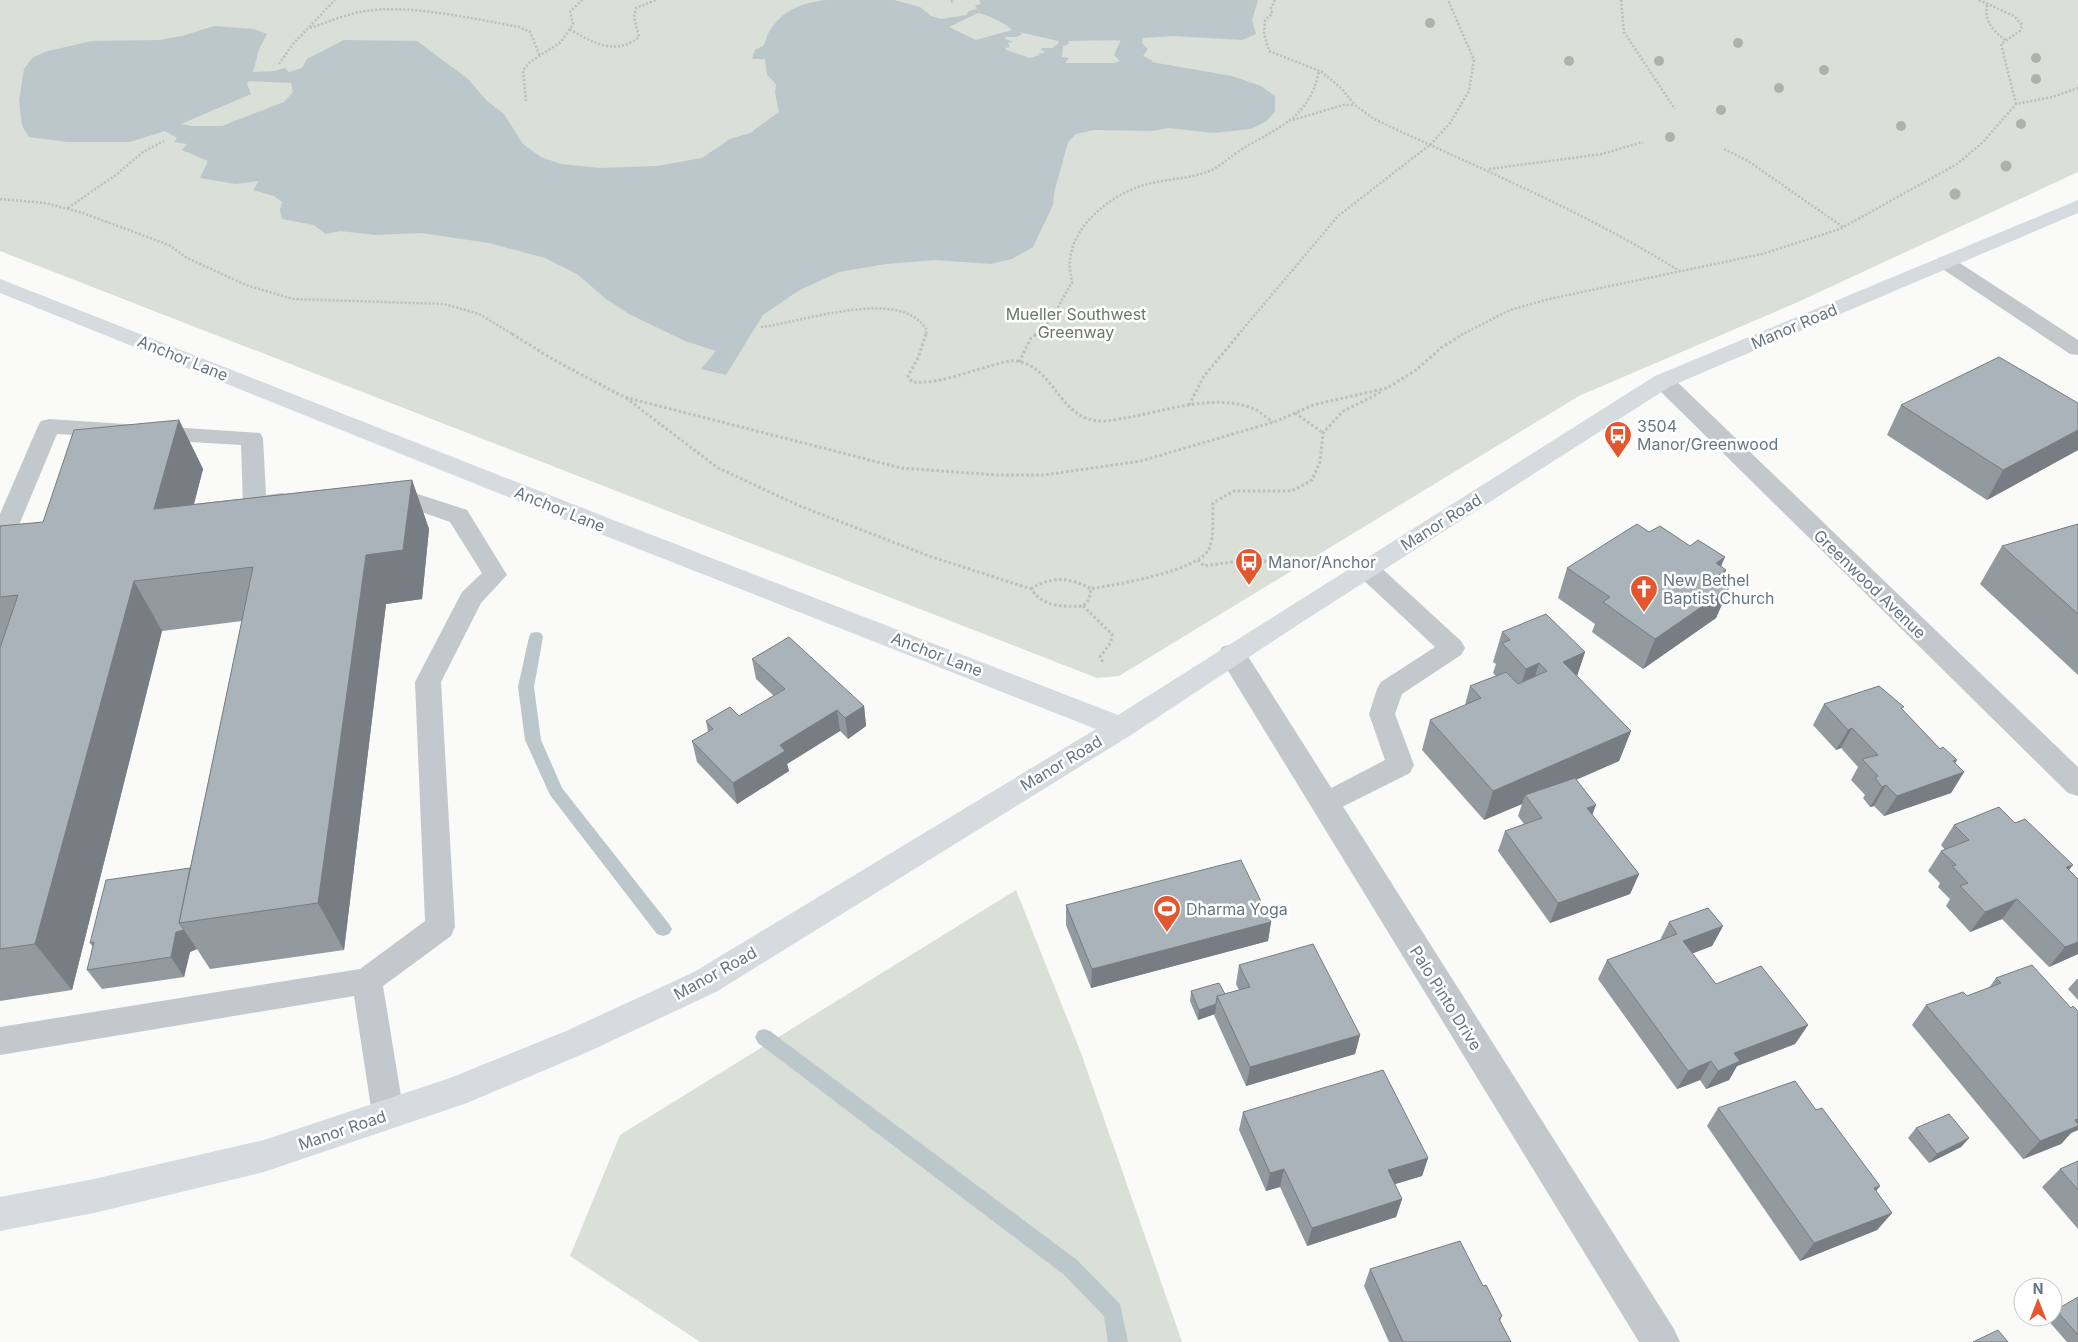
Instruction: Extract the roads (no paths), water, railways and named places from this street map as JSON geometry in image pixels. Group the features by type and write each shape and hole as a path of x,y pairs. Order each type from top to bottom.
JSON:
{"main road":[{"name":"Manor Road","path":"0,1214 94,1196 264,1156 455,1092 578,1041 705,982 1121,727 1232,654 1663,381 2078,206"},
{"name":"Anchor Lane","path":"0,285 612,530 1121,727"}],"street":[{"name":"Greenwood Avenue","path":"1663,381 2078,785"},
{"name":"Palo Pinto Drive","path":"1232,654 1661,1342"}],"lane":[{"path":"1945,262 2078,349"},
{"path":"0,542 49,426 252,438 255,505 304,498"},
{"path":"0,1040 367,981 440,927 428,682 471,598 495,575 459,516 373,488 363,489"},
{"path":"1326,804 1400,765 1382,714 1390,688 1452,648 1367,569"},
{"path":"367,981 388,1114"}],"waterway":[{"path":"536,637 526,687 533,740 556,791 663,929"},
{"path":"764,1037 1070,1267 1113,1311 1118,1342"}],"place":[{"name":"3504 Manor/Greenwood","path":"1618,459"},
{"name":"Manor/Anchor","path":"1249,586"},
{"name":"New Bethel Baptist Church","path":"1644,613"},
{"name":"Dharma Yoga","path":"1167,933"}],"park label":[{"name":"Mueller Southwest Greenway","path":"1076,323"}]}
